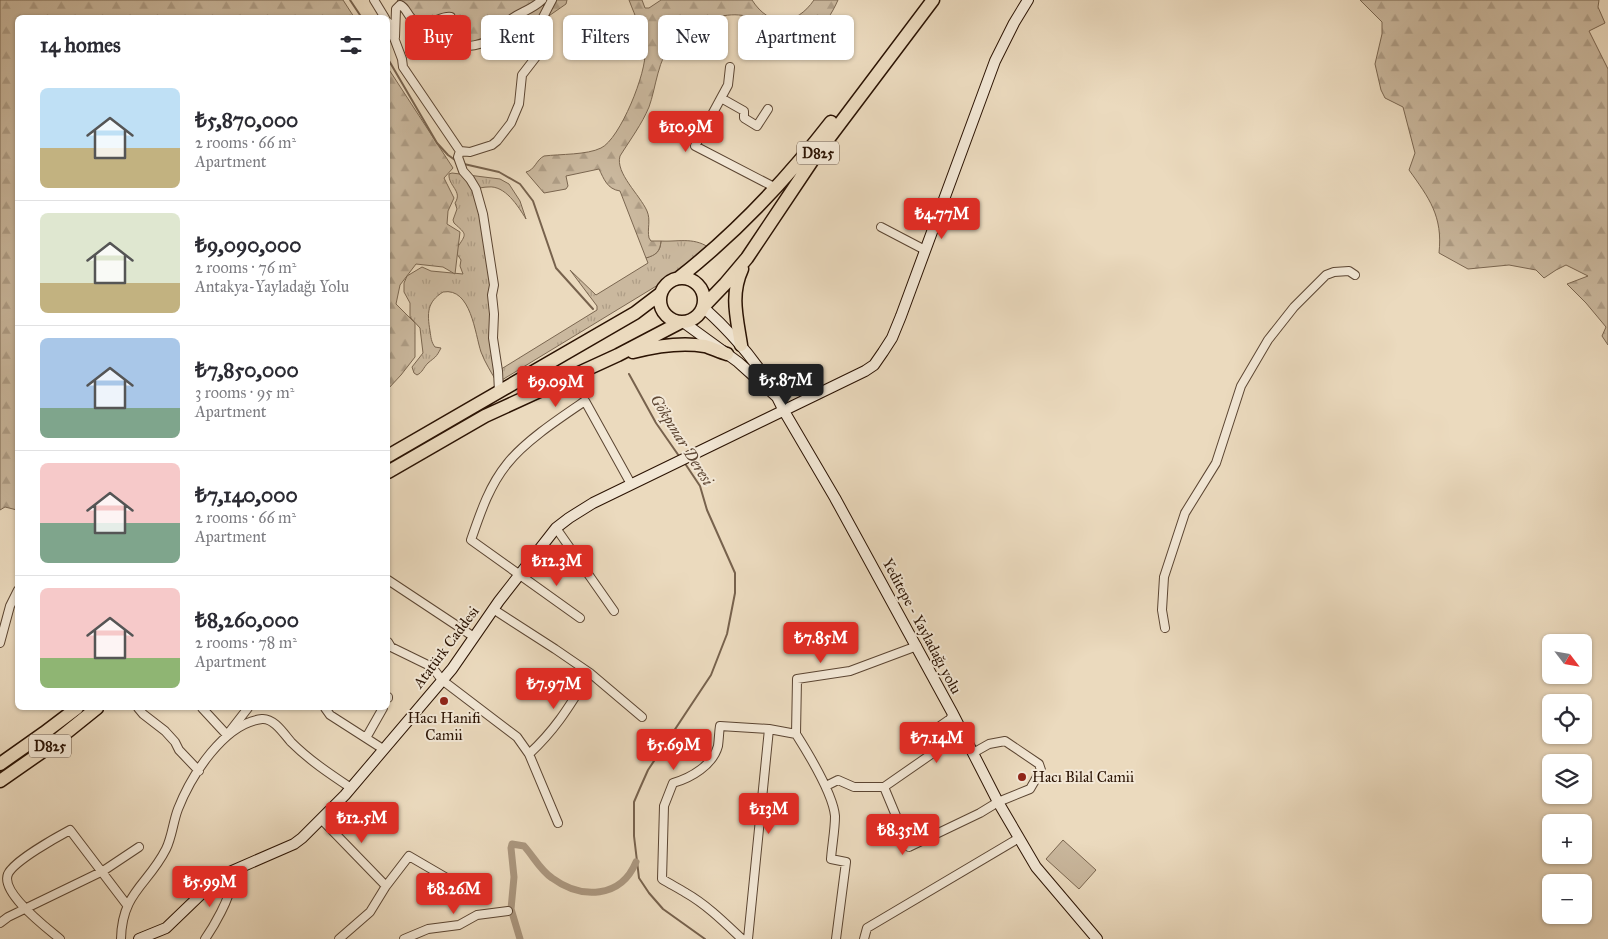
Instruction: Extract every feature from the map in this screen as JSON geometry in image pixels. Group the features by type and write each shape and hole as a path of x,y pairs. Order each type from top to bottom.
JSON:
{"highway":[{"name":"D825","path":"680,277 726,239 776,188 830,124 922,0"},
{"name":"D825","path":"703,307 747,258 814,158 933,0"},
{"path":"740,345 734,302 738,277 747,258"},
{"path":"390,455 635,313 660,294 668,282 680,277 691,280 700,287 704,298 703,307 693,319 682,322 618,355 485,416 390,471"},
{"path":"660,294 660,307 664,313 674,321 682,322"},
{"path":"618,355 653,347 690,345 706,346 727,354"},
{"name":"D825","path":"0,764 75,710"},
{"name":"D825","path":"0,781 46,749 95,710"}],"main road":[{"name":"Atatürk Caddesi","path":"139,939 166,928 218,878 294,844 321,819 351,788 452,669 493,609 556,528 580,510 698,451 844,382 874,365 892,338 991,70 1006,37 1028,0"},
{"name":"Yeditepe - Yayladağı yolu","path":"703,307 740,345 765,375 917,646 998,802 1036,867 1097,939"},
{"name":"Yeditepe - Yayladağı yolu","path":"682,322 727,354 777,397"}],"street":[{"path":"374,0 383,15"},
{"path":"394,41 396,10 400,5 403,6 409,17 419,23 428,23 447,16 451,17 452,20 448,31 450,39 457,45 464,46 490,40 507,22 533,8 542,0"},
{"path":"459,154 492,145 498,141 511,123 519,104 521,76 539,53 542,19 552,0"},
{"path":"390,28 402,59 403,67 459,154 463,171 476,189 486,223 494,285 492,295 494,314 493,338 499,392"},
{"path":"730,67 730,80 695,146 776,188"},
{"path":"721,98 744,111 744,118 757,126 768,109"},
{"path":"881,227 925,250"},
{"path":"1165,628 1162,610 1164,577 1185,513 1216,463 1241,386 1268,340 1294,307 1326,275 1334,272 1348,271 1355,275"},
{"path":"580,618 471,540 485,500 506,464 523,448 585,401 631,484"},
{"path":"556,528 614,612"},
{"path":"390,581 474,637"},
{"path":"0,643 10,606 15,596"},
{"path":"493,609 590,674 642,717"},
{"path":"836,939 846,862 831,859 835,814 826,786 796,734 797,679 850,671 917,646"},
{"path":"390,647 432,667 442,680 517,737 529,754 558,823"},
{"path":"529,754 548,737 590,674"},
{"path":"140,710 165,731 198,771"},
{"path":"204,710 227,735"},
{"path":"121,939 127,905 166,849 178,809 198,771 246,710"},
{"path":"326,710 330,715 383,749"},
{"path":"366,738 382,710"},
{"path":"826,786 838,780 854,786 884,787 933,753 942,744 937,728 950,719 953,714"},
{"path":"227,735 242,725 263,719 270,720 301,753 351,788"},
{"path":"742,939 712,911 686,892 674,888 662,879 664,806 673,783 685,779 705,766 718,747 720,726 796,734"},
{"path":"748,939 769,730"},
{"path":"884,787 910,847 980,813 998,802 1030,789 1041,770 1039,764 1005,740 988,744 973,753"},
{"path":"321,819 386,886"},
{"path":"60,939 17,902 7,883 8,873 13,866 49,841 70,830 127,905"},
{"path":"864,939 867,928 1019,838"},
{"path":"0,923 24,909 103,871 139,847"},
{"path":"339,939 370,912 386,886 409,856 469,891"},
{"path":"205,939 218,918 230,891 230,882 225,874"},
{"path":"404,939 428,929 459,925 477,915 508,911"}],"green space":[{"path":"0,0 343,0 353,15 15,15 15,510 5,507 0,510"},
{"path":"397,0 567,0 566,4 550,15 481,15 481,43 471,43 471,15 413,15"},
{"path":"629,0 642,0 645,8 649,8 661,0 752,0 767,15 658,15 658,60 662,60 649,107 620,156 619,163 624,177 647,211 649,238 651,241 661,241 657,252 646,258 620,191 609,186 599,169 566,176 568,186 566,189 544,193 526,172 544,156 581,153 601,148 616,132 637,89 644,60 648,60 648,15 635,15"},
{"path":"814,0 838,0 830,15 799,15"},
{"path":"1360,0 1599,0 1598,7 1605,23 1589,31 1608,69 1608,345 1602,336 1606,327 1567,284 1588,276 1566,265 1544,278 1536,270 1509,265 1468,269 1439,253 1440,240 1437,218 1423,190 1409,170 1415,153 1403,107 1385,98 1381,90 1375,64 1382,34 1382,22"},
{"path":"390,71 453,168 444,178 454,198 448,211 447,224 460,232 455,274 443,267 416,264 400,285 396,304 415,323 415,357 390,387"},
{"path":"449,174 500,179 509,184 520,201 526,219 510,197 500,189 484,187 476,189 486,223 498,371 597,310 597,306 570,270 596,295 648,263 646,258 657,252 661,241 691,241 708,247 658,285 497,383 481,352 474,324 466,304 452,292 443,292 434,300 429,308 429,325 432,341 435,347 441,348 437,356 417,375 412,367 423,353 420,328 410,317 410,303 404,292 404,283 407,276 422,267 431,271 463,274 457,248 464,234 453,220 457,209 455,203 457,195 449,178"},
{"path":"1063,840 1096,870 1079,889 1046,859"}],"waterway":[{"name":"Gökpınar Deresi","path":"350,0 360,15"},
{"name":"Gökpınar Deresi","path":"390,62 437,143 455,160"},
{"name":"Gökpınar Deresi","path":"464,164 499,172 520,184 533,201 556,268 593,309"},
{"name":"Gökpınar Deresi","path":"629,374 656,423 679,456"},
{"name":"Gökpınar Deresi","path":"684,462 700,486 707,510 735,573 735,593 727,634 711,675 648,770 634,802 634,836 639,878 649,893 663,909 705,939"},
{"path":"520,939 511,909 514,877 512,844 524,846 552,878 576,890 588,892 600,892 611,889 621,883 636,862"}],"place":[{"name":"Hacı Hanifi Camii","path":"444,701"},
{"name":"Hacı Bilal Camii","path":"1022,777"}]}
